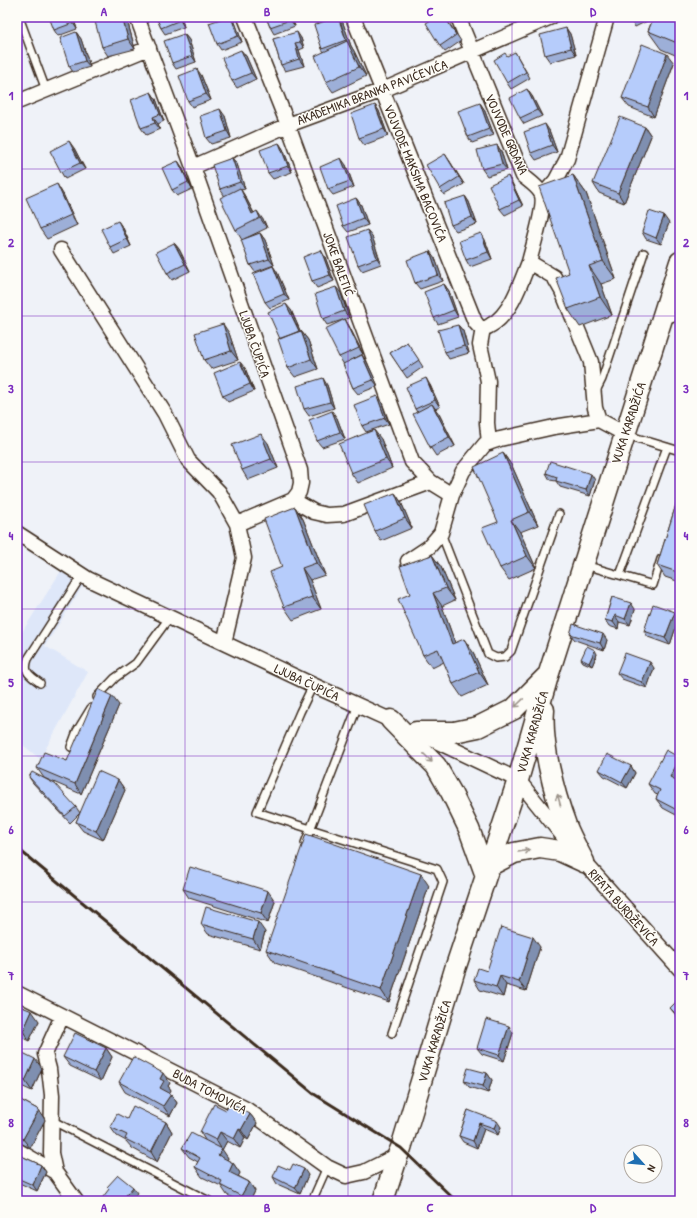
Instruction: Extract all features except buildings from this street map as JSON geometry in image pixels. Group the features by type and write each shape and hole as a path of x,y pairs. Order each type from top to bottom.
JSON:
{"street":[{"name":"LJUBA ČUPIĆA","path":"137,17 193,167 300,470 299,492 293,500"},
{"name":"JOKE BALETIĆ","path":"245,17 288,125 412,462 431,482 452,495"},
{"name":"VOJVODE MAKSIMA BACOVIĆA","path":"353,17 475,322 481,328"},
{"name":"VOJVODE GRDANA","path":"458,17 471,52 523,176 537,187 543,195"},
{"name":"AKADEMIKA BRANKA PAVIĆEVIĆA","path":"193,167 288,125 383,90 551,17"},
{"path":"489,443 487,423 488,381 480,345 481,328 496,322 507,309 517,291 529,262 542,206 543,195 556,180 567,159 607,17"},
{"path":"20,101 148,48"},
{"path":"61,250 165,414 188,460 219,492 237,524 244,558 224,642"},
{"path":"529,262 554,277 562,291 590,362 595,408 600,420"},
{"name":"VUKA KARADŽIĆA","path":"383,1201 401,1148 455,969 518,780 548,676 583,564 680,262"},
{"path":"408,561 429,547 441,533 452,495 463,471 485,444 500,439 554,427 600,420 625,434"},
{"path":"237,524 293,500 314,512 327,515 344,514 431,482"},
{"name":"LJUBA ČUPIĆA","path":"17,533 82,575 168,618 224,642 518,780"},
{"path":"416,732 454,732 478,728 514,709 548,676"},
{"path":"548,676 544,720 547,756 567,826 584,862"},
{"path":"391,720 436,766 469,829 487,871 514,853 540,848 560,851 584,862"},
{"name":"RIFATA BURDŽEVIĆA","path":"518,780 584,862 680,969"},
{"name":"BUDA TOMOVIĆA","path":"17,993 246,1109 327,1167 346,1176 364,1172 398,1155"},
{"path":"62,1016 45,1054 49,1068 52,1095 51,1153 55,1172 76,1201"},
{"path":"17,1150 55,1172"}],"lane":[{"path":"19,17 46,90"},
{"path":"594,394 602,379 644,253"},
{"path":"661,322 680,315"},
{"path":"625,434 680,451"},
{"path":"620,575 667,447"},
{"path":"441,533 488,654 496,658 505,658 511,651 559,514"},
{"path":"583,564 653,585 663,554"},
{"path":"40,683 27,673 25,666 82,575"},
{"path":"71,748 77,731 100,694 115,678 136,663 168,618"},
{"path":"313,685 258,812 437,869 443,882 392,1033"},
{"path":"302,851 358,705"},
{"path":"52,1122 209,1201"},
{"path":"312,1201 327,1167"}],"shaded area":[{"path":"61,571 84,584 45,646 88,672 40,759 17,740 17,640"}],"railway":[{"path":"17,848 314,1094 401,1148 456,1201"}]}
